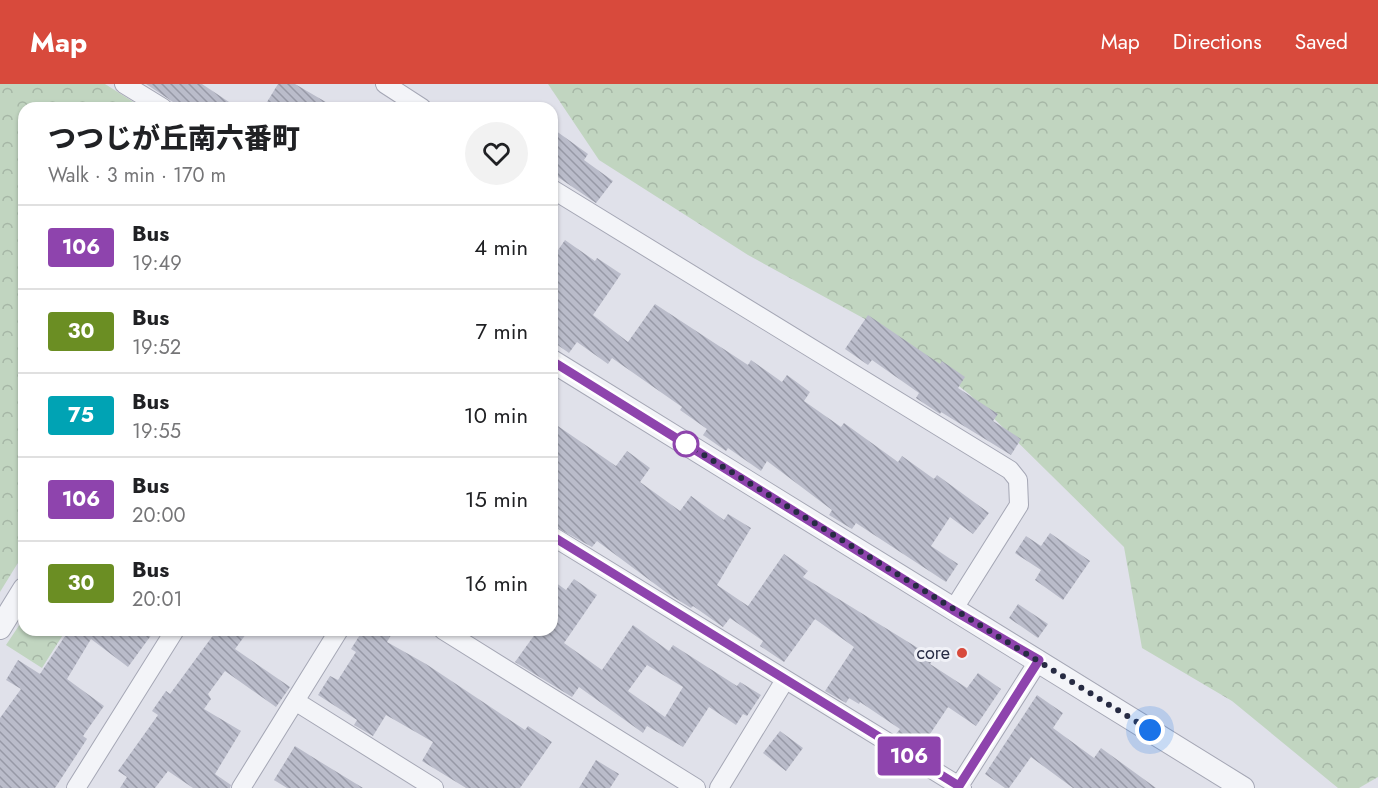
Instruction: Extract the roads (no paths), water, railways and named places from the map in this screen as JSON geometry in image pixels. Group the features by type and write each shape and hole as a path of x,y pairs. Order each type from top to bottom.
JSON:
{"street":[{"path":"124,84 153,102"},
{"path":"385,84 413,102"},
{"path":"558,193 1010,470 1018,480 1019,505 953,610"},
{"path":"558,365 1243,788"},
{"path":"558,540 960,787 1039,660"},
{"path":"0,628 18,599"},
{"path":"76,788 171,636"},
{"path":"241,788 335,636"},
{"path":"453,636 696,788"},
{"path":"719,788 785,680"},
{"path":"295,701 434,788"}],"place":[{"name":"core","path":"962,653"}]}
